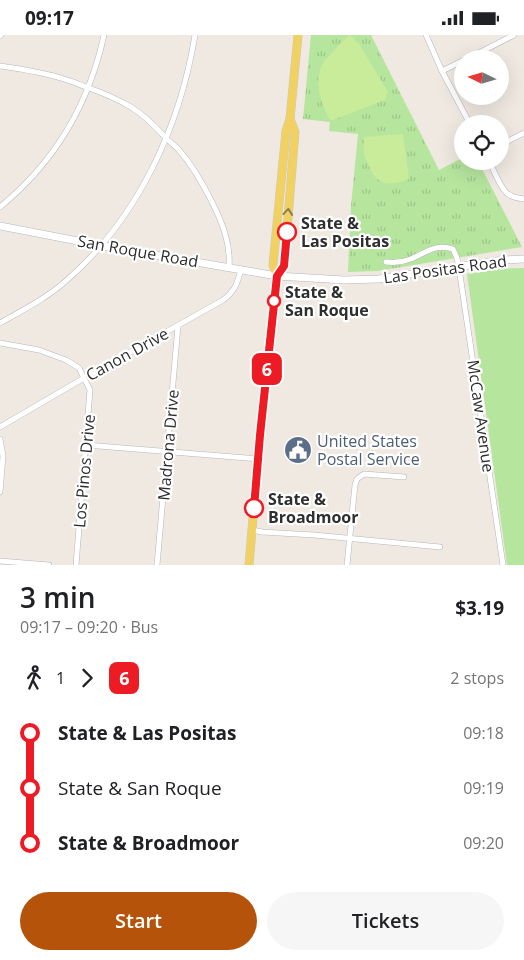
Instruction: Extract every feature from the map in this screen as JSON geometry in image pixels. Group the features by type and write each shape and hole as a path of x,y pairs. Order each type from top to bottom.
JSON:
{"main road":[{"path":"249,565 277,276 284,266 295,131 290,119 298,35"}],"street":[{"path":"0,207 30,180 52,152 74,118 89,88 104,35"},
{"path":"0,323 52,292 81,267 116,227 140,191 166,138 184,86 195,35"},
{"path":"426,35 465,115"},
{"path":"485,50 514,35"},
{"path":"442,71 454,65"},
{"path":"0,66 32,71 102,92 130,107 154,124 194,170 216,210 226,237 230,260 229,267"},
{"path":"509,140 524,133"},
{"path":"494,170 507,194 515,198 524,199"},
{"name":"San Roque Road","path":"0,226 277,276"},
{"path":"386,263 396,263 438,247 446,247 453,249 459,267"},
{"name":"Las Positas Road","path":"277,276 359,281 503,260 524,259"},
{"name":"McCaw Avenue","path":"459,267 503,565"},
{"name":"Canon Drive","path":"0,427 223,300 231,294 238,283 241,270"},
{"name":"Madrona Drive","path":"157,565 178,326"},
{"path":"0,343 55,355 76,366 84,378"},
{"name":"Los Pinos Drive","path":"76,565 91,393 84,378"},
{"path":"0,439 3,456 0,492"},
{"path":"86,445 258,459"},
{"path":"347,565 354,485 359,477 367,474 404,477"},
{"path":"252,530 440,547"},
{"path":"0,561 49,565"}],"green space":[{"path":"311,35 371,35 439,170 454,162 454,170 483,170 522,247 378,271 348,272 351,206 358,134 329,131 330,122 303,119"},
{"path":"350,35 360,45 388,92 385,100 330,120 319,92 320,70 323,63"},
{"path":"403,134 409,179 397,183 381,181 373,174 365,157 364,137"},
{"path":"524,268 524,565 507,565 467,274 497,269"}],"bus line":[{"name":"6","path":"254,508 277,276 284,266 287,232"}],"place":[{"name":"State & Las Positas","path":"287,232"},
{"name":"State & San Roque","path":"274,301"},
{"name":"United States Postal Service","path":"298,450"},
{"name":"State & Broadmoor","path":"254,508"}]}
